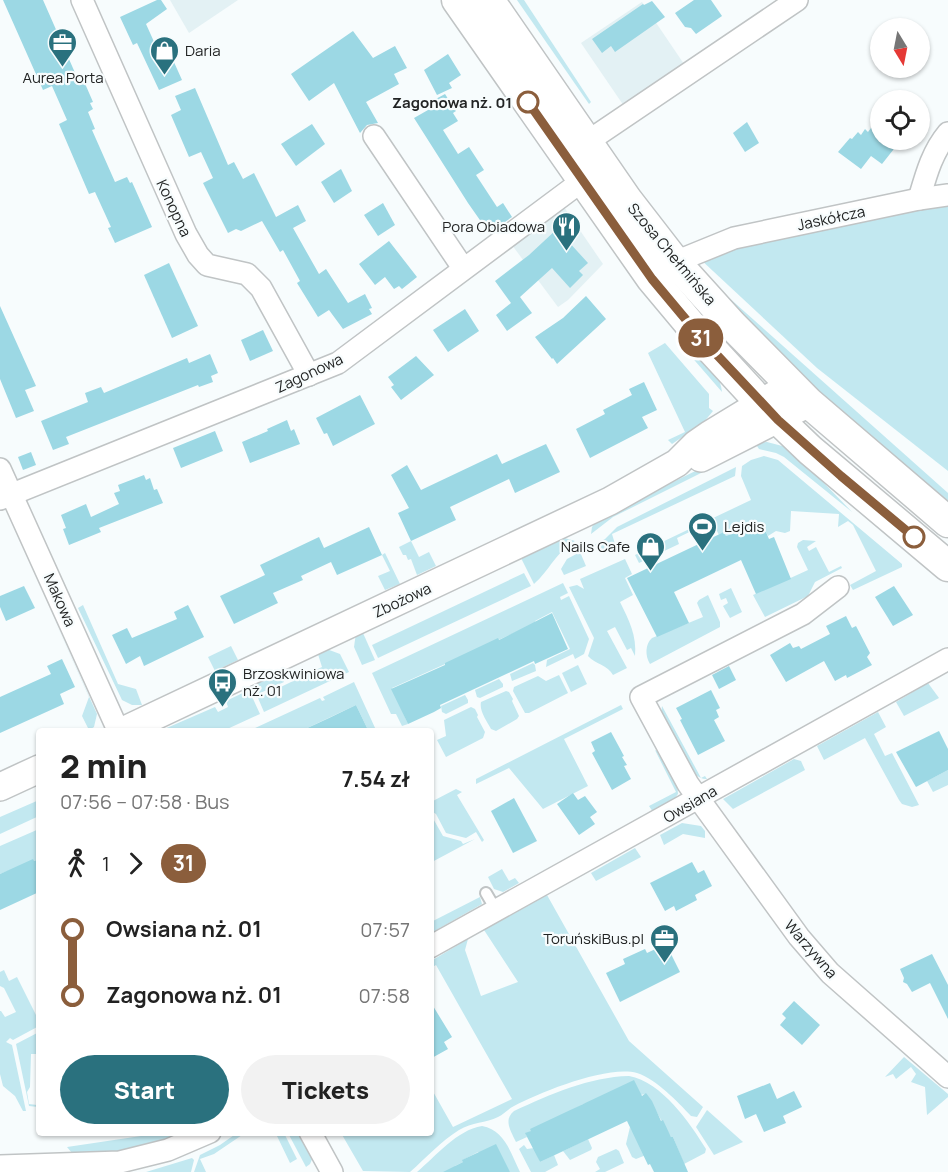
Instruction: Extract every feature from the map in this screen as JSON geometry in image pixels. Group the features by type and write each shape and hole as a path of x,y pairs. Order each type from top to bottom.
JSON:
{"main road":[{"name":"Szosa Chełmińska","path":"457,0 652,279 724,363 770,411 841,476 948,566"},
{"name":"Szosa Chełmińska","path":"489,0 627,200 675,262 732,325 800,394 948,522"}],"street":[{"name":"Konopna","path":"82,0 186,234 198,255 207,265 247,274 261,288 309,375"},
{"path":"587,142 797,0"},
{"path":"920,199 927,170 939,144 948,133"},
{"path":"374,136 463,268"},
{"name":"Zagonowa","path":"5,496 338,363 582,181"},
{"name":"Jaskółcza","path":"675,262 734,238 948,195"},
{"name":"Zbożowa","path":"129,728 574,518 676,463 709,435 722,421 731,405 730,383 724,363"},
{"name":"Zbożowa","path":"676,463 704,457 770,411 800,394"},
{"name":"Zbożowa","path":"709,435 770,411"},
{"name":"Makowa","path":"0,469 5,496 117,728"},
{"name":"Warzywna","path":"838,587 804,614 641,697 698,800 789,926 819,961 883,1021 948,1077"},
{"name":"Owsiana","path":"434,944 491,901 698,800 948,659"},
{"path":"0,787 36,770"},
{"path":"0,1166 121,1167 201,1136"},
{"path":"312,1136 332,1172"}],"shaded area":[{"path":"170,0 238,0 189,33"},
{"path":"517,0 524,0 591,102 589,104"},
{"path":"642,2 686,67 626,109 581,43"},
{"path":"948,204 948,471 817,368 699,258 830,224"},
{"path":"564,207 603,264 568,300 558,307 512,245"},
{"path":"699,271 948,493 948,507 813,393"},
{"path":"681,333 712,367 722,392 676,339 677,334"},
{"path":"665,343 709,394 709,408 713,411 703,423 672,444 668,440 685,432 648,353"},
{"path":"767,442 792,450 852,512 784,457 759,449 755,443"},
{"path":"740,449 735,456 613,517 591,534 592,527 598,519"},
{"path":"764,456 778,460 902,564 902,567 853,590 850,585 876,571 853,525 848,521 838,527 839,514 791,511 790,531 785,533 776,531 768,536 766,532 719,535 711,519 751,500 741,476 742,466"},
{"path":"736,467 735,476 612,534 615,544 611,549 602,549 594,545 605,539 617,527"},
{"path":"702,523 704,525 677,538 679,544 639,563 635,555"},
{"path":"561,537 575,541 557,556 534,584 521,558"},
{"path":"803,540 816,541 807,547 809,551 816,547 829,572 841,566 842,568 815,582 808,596 765,617 753,595 808,570 797,547 798,543"},
{"path":"411,541 419,557 429,552 436,566 417,575 411,559 408,560 406,555 403,555 399,547"},
{"path":"580,552 586,566 564,575 561,569 567,559"},
{"path":"385,553 400,584 385,590 378,576 390,571 382,555"},
{"path":"625,559 632,574 625,578 633,595 620,602 634,635 635,656 631,648 627,650 615,627 607,631 627,668 613,675 588,656 594,638 569,587 577,585 584,589 580,579"},
{"path":"524,573 531,586 378,658 372,645"},
{"path":"563,583 568,593 560,597 561,600 569,596 589,639 584,654 575,659 573,654 546,667 547,660 570,649 552,612 535,621 536,623 392,688 408,724 402,726 396,714 391,714 372,673"},
{"path":"731,588 742,612 730,618 723,606 728,603 726,598 721,600 719,594"},
{"path":"708,595 720,627 650,664 646,650 652,638 703,617 697,603"},
{"path":"83,605 118,684 136,689 142,705 132,705 122,700 78,608"},
{"path":"50,610 97,714 92,728 88,728 82,716 89,697"},
{"path":"356,633 363,633 375,660 362,665 354,647"},
{"path":"231,646 238,660 215,671 208,657"},
{"path":"324,648 340,654 349,672 264,712 258,698 322,667 317,651"},
{"path":"533,663 536,671 512,681 510,674"},
{"path":"578,665 587,684 571,692 562,673"},
{"path":"279,672 284,682 256,695 251,682"},
{"path":"559,675 568,693 525,713 513,691 514,687 538,676 546,681"},
{"path":"499,679 503,687 480,698 477,697 475,690"},
{"path":"354,682 375,728 367,728 356,705 307,728 255,728 320,698 322,701 325,700 323,697"},
{"path":"928,683 939,698 904,716 896,702"},
{"path":"249,690 260,714 229,728 167,728 215,707 218,712 228,707 226,701"},
{"path":"506,691 513,699 519,716 496,731 491,729 484,716 481,702"},
{"path":"465,695 468,703 446,714 442,712 441,706"},
{"path":"621,705 623,709 564,739 588,786 543,809 509,768 476,784 476,779"},
{"path":"662,706 701,778 686,764 680,754 661,715"},
{"path":"471,707 475,709 485,732 483,738 446,757 437,740 446,736 444,720"},
{"path":"878,712 886,727 874,734 885,756 892,753 919,805 912,807 902,804 865,738 824,760 817,746"},
{"path":"655,750 661,753 669,763 678,794 653,812 649,806 676,792"},
{"path":"794,759 801,761 805,770 733,809 723,799"},
{"path":"948,770 948,785 933,792 927,781"},
{"path":"456,789 462,792 457,795 484,840 482,842 476,832 466,838 446,833 434,813 434,800"},
{"path":"36,801 36,817 0,834 0,817"},
{"path":"434,820 443,836 461,841 463,844 475,839 434,861"},
{"path":"682,823 701,826 705,831 705,838 683,834 664,845 660,835"},
{"path":"36,830 36,860 0,874 0,846"},
{"path":"635,848 641,857 596,881 591,873"},
{"path":"502,869 509,881 515,878 519,883 503,892 494,889 488,877"},
{"path":"547,895 629,1041 703,1107 697,1117 691,1116 652,1080 644,1076 637,1073 609,1073 557,1087 514,1106 498,1117 464,1127 446,1139 410,1172 363,1171 343,1136 434,1136 434,1093 453,1127 512,1099 436,965 434,966 434,959 468,939 465,950 481,996 518,982 484,930"},
{"path":"480,897 482,904 434,931 434,920"},
{"path":"4,970 9,981 17,977 36,1015 36,1028 13,1040 10,1038 6,1042 12,1045 26,1111 23,1111 15,1096 3,1086 0,1074 0,1011 5,1017 16,1012 4,988 0,986 0,972"},
{"path":"36,1034 36,1054 31,1054 30,1087 27,1092 29,1104 36,1107 29,1106 16,1044"},
{"path":"904,1057 948,1094 948,1097 927,1115 925,1087 911,1082 916,1074 911,1067 896,1079 893,1074 885,1077"},
{"path":"629,1076 653,1086 674,1105 706,1149 705,1153 684,1164 673,1137 646,1094 583,1104 526,1134 527,1137 516,1142 508,1122 514,1111 585,1083"},
{"path":"707,1110 743,1142 714,1155 696,1127"},
{"path":"482,1126 490,1128 502,1138 520,1172 510,1172 478,1152 463,1160 455,1166 456,1169 450,1172 417,1172 455,1138 473,1128"},
{"path":"630,1127 646,1155 636,1159 632,1157 626,1144"},
{"path":"141,1136 180,1136 125,1152 72,1153 67,1147"},
{"path":"233,1136 241,1136 214,1154 200,1159 206,1172 194,1172 200,1155"},
{"path":"277,1136 286,1136 297,1159 290,1163"},
{"path":"290,1136 302,1136 313,1157 306,1167"},
{"path":"588,1139 591,1150 570,1160 563,1151"},
{"path":"524,1145 527,1149 534,1148 540,1162 554,1155 558,1165 545,1172 531,1172 519,1149"},
{"path":"616,1149 624,1163 605,1172 595,1172 600,1169 596,1162 598,1157"},
{"path":"192,1158 194,1160 191,1172 146,1172"}],"building":[{"path":"3,0 43,0 76,75 80,80 83,79 93,102 90,103 93,109 88,112 95,129 92,130 115,182 127,177 130,183 132,182 152,227 115,243 108,228 111,227 95,192 89,194 59,124 67,120 52,86 43,90"},
{"path":"161,0 167,9 146,24 160,55 169,51 182,80 159,90 137,43 133,45 120,17"},
{"path":"694,0 711,0 722,16 696,34 691,28 685,27 675,13"},
{"path":"652,1 665,17 615,52 611,46 602,53 592,39 643,4"},
{"path":"353,31 373,58 395,46 407,68 394,74 399,84 366,102 378,123 367,125 360,133 334,83 309,101 291,74"},
{"path":"448,54 461,75 449,83 452,88 437,95 424,70"},
{"path":"195,88 228,165 234,162 243,179 254,173 276,217 298,205 306,221 293,228 319,274 326,269 348,303 365,294 372,308 369,309 372,314 343,329 329,310 318,317 297,283 300,281 283,250 280,252 262,221 241,231 236,229 228,233 203,183 213,178 201,152 189,157 171,115 181,110 175,96"},
{"path":"445,94 456,111 453,113 458,121 443,130 458,154 469,147 484,170 476,175 497,207 503,203 512,217 489,233 414,118 435,106 432,101"},
{"path":"747,122 759,143 745,152 733,133"},
{"path":"312,124 325,144 296,166 281,144"},
{"path":"865,129 868,132 870,129 870,150 893,150 882,164 871,156 861,169 838,152 858,132 861,135"},
{"path":"341,169 352,191 334,203 321,182"},
{"path":"383,203 395,225 378,236 364,215"},
{"path":"557,229 588,263 579,271 583,275 570,288 552,268 520,297 532,313 507,331 496,315 511,303 495,281 529,255"},
{"path":"389,241 417,277 402,289 399,286 394,289 385,277 375,285 359,264"},
{"path":"169,263 198,326 172,338 144,275"},
{"path":"586,296 606,319 557,364 535,337 563,318"},
{"path":"0,306 36,386 25,390 34,411 16,418 0,379"},
{"path":"465,309 479,331 448,352 433,330"},
{"path":"263,330 273,351 250,361 241,340"},
{"path":"210,354 218,373 211,376 213,382 199,387 198,385 66,437 69,444 53,450 41,421 88,402 85,393 101,387 104,393 187,358 189,363"},
{"path":"416,356 434,375 401,400 391,387 394,385 388,377"},
{"path":"644,382 657,410 642,417 648,428 590,458 576,429 605,414 603,410 632,395 629,389"},
{"path":"360,395 375,424 333,446 316,418"},
{"path":"287,420 291,431 294,429 300,444 250,463 242,442"},
{"path":"215,431 223,451 181,468 173,448"},
{"path":"546,444 560,472 515,493 509,479 450,507 456,520 411,541 398,513 409,508 391,475 407,465 421,490 497,454 502,464"},
{"path":"31,452 36,465 23,470 18,457"},
{"path":"144,475 146,480 150,478 154,490 157,489 163,503 99,528 101,532 69,545 61,515 86,504 91,517 119,504 114,493 120,491 118,485"},
{"path":"369,527 382,555 337,575 331,562 301,576 303,580 273,593 278,603 234,624 220,596 265,575 260,565 319,537 324,548"},
{"path":"742,530 766,532 769,539 774,537 791,579 756,594 741,560 674,592 689,623 657,637 627,578 724,532 726,536"},
{"path":"24,586 35,608 6,621 0,607 0,596"},
{"path":"894,586 913,615 893,626 875,597"},
{"path":"188,605 204,637 144,666 140,656 126,664 112,635 127,628 132,638 177,619 174,612"},
{"path":"552,613 568,649 535,664 534,661 440,705 441,708 408,724 391,689"},
{"path":"846,616 852,628 856,626 870,653 867,657 872,665 847,678 846,675 835,681 824,661 786,682 770,655 790,643 793,648 799,646 801,649 830,634 826,626"},
{"path":"62,659 75,687 60,694 64,704 0,733 0,697 51,674 47,666"},
{"path":"729,666 736,680 719,689 712,675"},
{"path":"711,690 720,708 716,710 719,717 714,720 725,741 698,755 676,708"},
{"path":"356,705 367,728 307,728"},
{"path":"939,731 948,749 948,770 916,787 896,752"},
{"path":"611,732 624,756 622,757 627,765 624,766 631,779 612,790 592,753 595,751 591,742"},
{"path":"573,793 578,800 585,796 597,812 590,817 595,824 579,835 557,804"},
{"path":"514,798 537,841 513,853 491,811"},
{"path":"33,859 36,860 36,893 0,910 0,874"},
{"path":"692,862 698,873 704,870 712,886 695,895 697,900 676,911 674,906 665,911 650,883"},
{"path":"666,944 680,972 620,1002 606,973 625,964 623,959 645,949 647,953"},
{"path":"932,954 948,985 948,1019 930,983 912,992 903,982 904,978 900,969"},
{"path":"794,1001 820,1025 802,1045 780,1025 786,1018 782,1014"},
{"path":"434,1008 452,1037 444,1042 448,1049 434,1057"},
{"path":"634,1080 642,1096 646,1093 652,1101 661,1121 663,1120 673,1137 688,1172 654,1172 650,1164 648,1165 627,1121 540,1162 525,1133"},
{"path":"770,1083 777,1099 794,1091 802,1107 783,1116 786,1123 764,1132 756,1114 745,1119 737,1096"},
{"path":"496,1144 510,1172 443,1172 463,1162 462,1160"}],"bus line":[{"name":"31","path":"528,102 652,279 703,340 778,420 810,450 914,537"}],"place":[{"name":"Aurea Porta","path":"63,68"},
{"name":"Daria","path":"164,76"},
{"name":"Zagonowa nż. 01","path":"528,102"},
{"name":"Pora Obiadowa","path":"566,252"},
{"name":"Lejdis","path":"703,552"},
{"name":"Nails Cafe","path":"651,572"},
{"name":"Brzoskwiniowa nż. 01","path":"222,708"},
{"name":"ToruńskiBus.pl","path":"665,964"}]}
